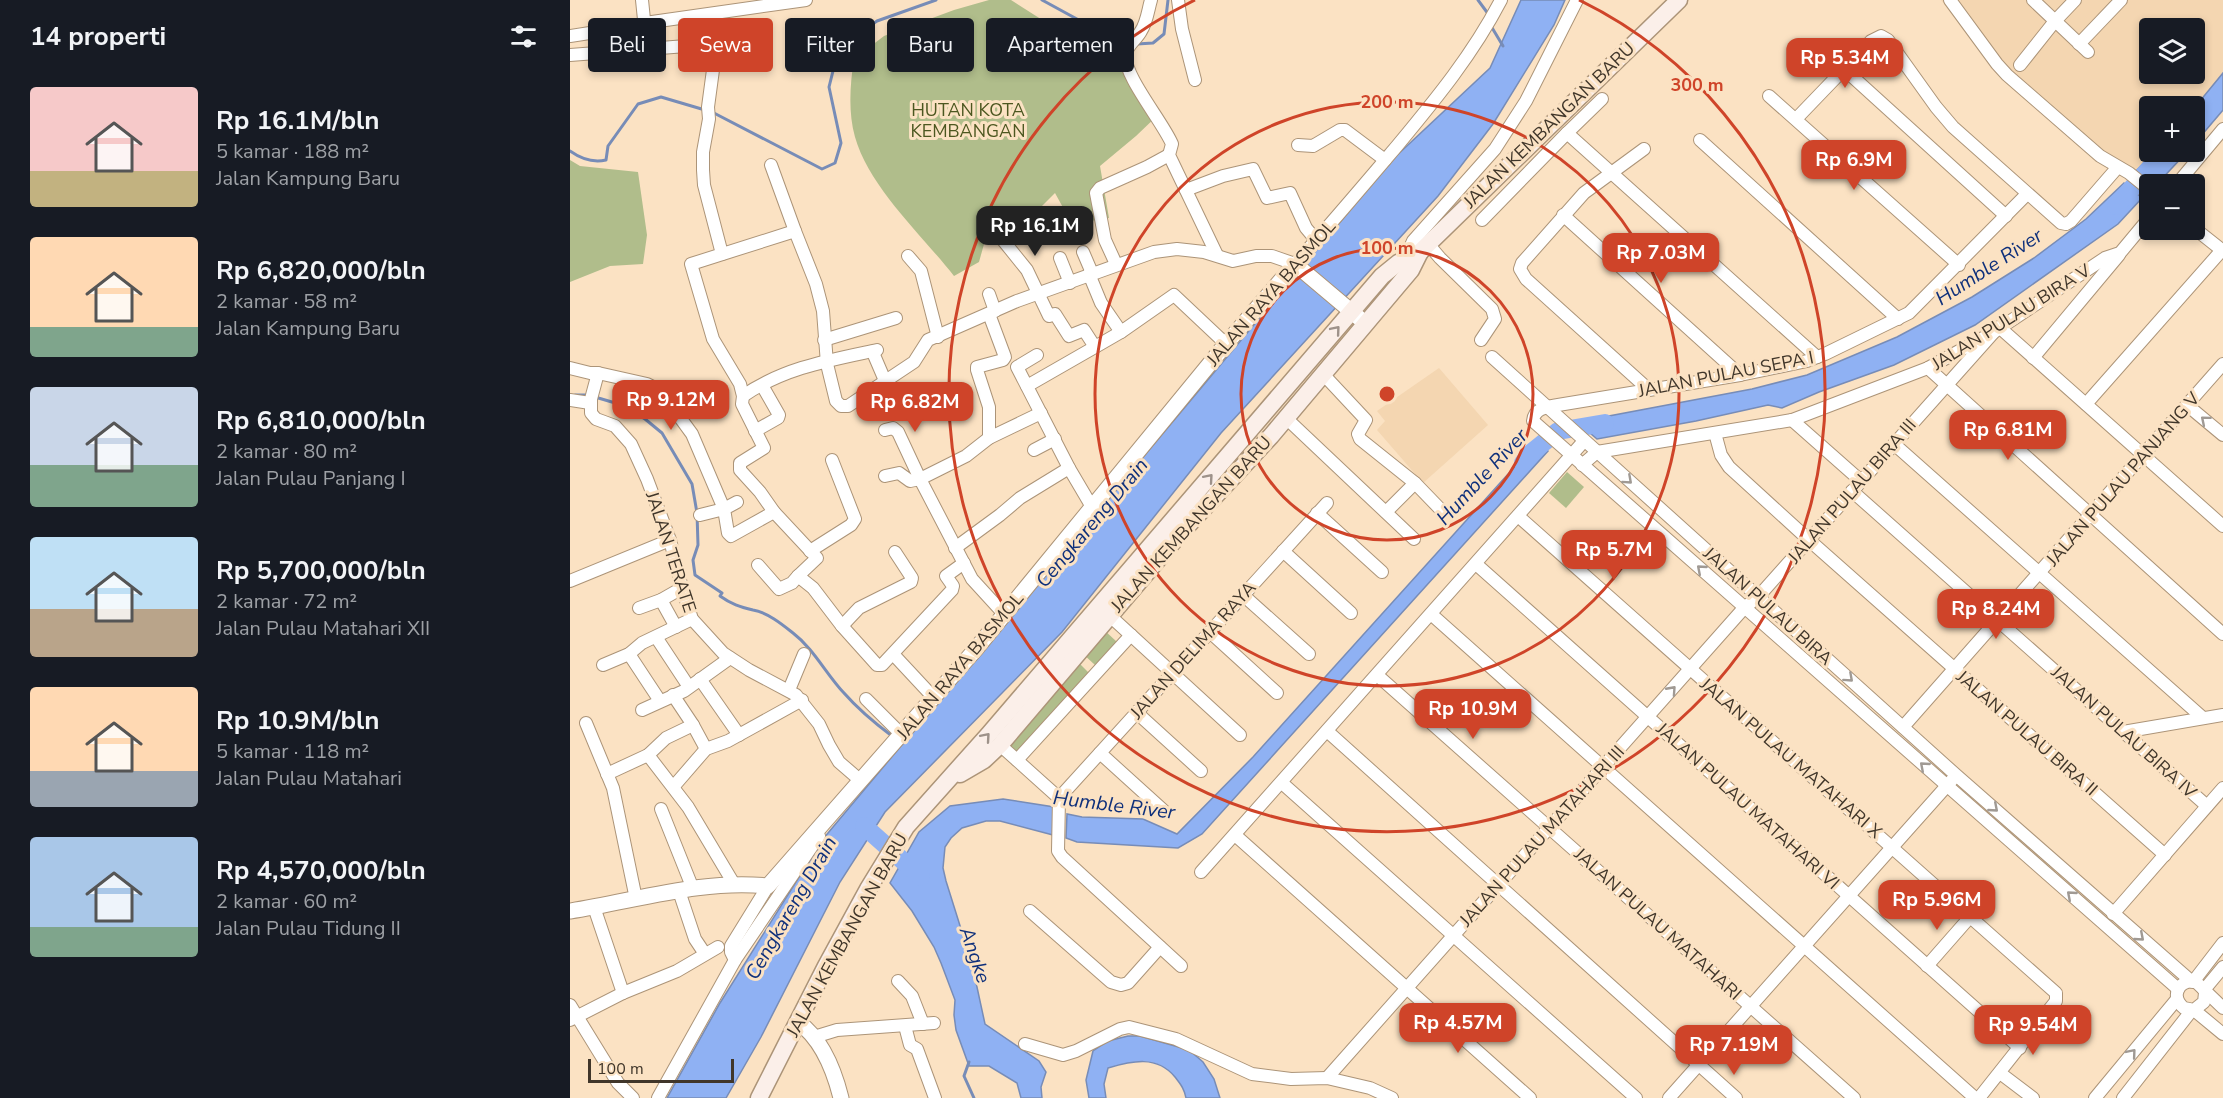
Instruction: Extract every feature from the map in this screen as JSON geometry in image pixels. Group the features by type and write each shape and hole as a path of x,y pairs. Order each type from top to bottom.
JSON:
{"main road":[{"name":"JALAN KEMBANGAN BARU","path":"759,1098 868,889 906,827 1273,404 1347,308 1382,276 1424,248 1679,0"},
{"name":"JALAN KEMBANGAN BARU","path":"947,781 984,759 1000,745 1109,615 1286,418 1411,270 1424,248"}],"street":[{"path":"642,0 644,18"},
{"path":"666,20 806,0"},
{"path":"1116,264 1105,240 1096,193 1100,188 1147,167 1169,154 1172,147 1128,69 1125,58 1126,50 1135,40 1145,22 1151,0"},
{"path":"1178,0 1182,28 1195,80"},
{"name":"JALAN RAYA BASMOL","path":"658,1098 735,960 731,946 768,886 934,698 1226,344 1297,266 1316,240 1448,84 1490,21 1501,0"},
{"path":"1405,259 1413,241 1495,149 1526,101 1577,0"},
{"path":"1950,0 1996,64 2007,75 2100,156 2139,182"},
{"path":"2033,0 2084,48 2121,0"},
{"path":"2020,65 2075,0"},
{"path":"570,36 588,33"},
{"path":"1796,119 1844,69 1881,36 1888,40 1953,127 2061,223 2066,224 2124,171"},
{"path":"666,48 699,45 713,47 715,55 703,152 704,185 722,254"},
{"path":"570,55 588,54"},
{"path":"1844,69 2006,216"},
{"path":"1769,96 1959,264"},
{"path":"1482,220 1602,99"},
{"path":"1298,145 1313,146 1340,130 1345,130 1385,160"},
{"path":"1567,133 1817,357"},
{"path":"2186,174 2220,138"},
{"path":"1700,140 1898,319"},
{"path":"1644,149 1584,193 1522,263 1520,269 1522,275 1648,389"},
{"path":"1169,154 1217,255"},
{"path":"771,165 816,284 823,311 826,360 836,401 841,406 848,406 886,383 914,362 928,340 1038,294 1154,252 1177,249 1204,252 1233,261 1256,256 1272,256 1297,266 1365,322"},
{"path":"1186,190 1223,176 1253,169 1267,198 1290,193 1306,228 1316,240"},
{"name":"JALAN PULAU SEPA I","path":"1550,410 1648,389 1740,375 1817,357 1898,319 1916,307 2027,194"},
{"path":"1563,215 1740,375"},
{"name":"JALAN PULAU BIRA V","path":"1597,452 1792,420 1928,368 1996,330 2105,258 2120,253 2139,230"},
{"path":"758,565 779,589 792,583 817,558 774,512 740,470 740,463 764,448 742,404 740,384 713,339 691,264 795,231"},
{"path":"2086,404 2222,251 2205,237"},
{"path":"1002,239 1027,270 1049,316 1055,314 1069,336 1084,330 1095,347"},
{"path":"1424,248 1440,258 1492,309 1495,319 1481,340"},
{"path":"1083,252 1101,303 1121,332"},
{"path":"2033,358 2120,253"},
{"path":"908,256 921,271 938,337"},
{"path":"1060,258 1070,283"},
{"path":"989,294 1005,357"},
{"path":"1027,386 1121,332 1174,295 1226,344"},
{"path":"825,340 896,318"},
{"path":"1996,330 2033,358 2223,526"},
{"name":"JALAN PULAU BIRA III","path":"1758,597 1996,330"},
{"path":"743,396 762,383 791,371 826,360 876,353 886,383"},
{"path":"1017,367 1037,355"},
{"path":"989,438 989,407 977,369 1003,360 1005,357 1012,357 1069,468 1092,507"},
{"path":"1492,357 1550,410"},
{"name":"JALAN PULAU PANJANG V","path":"1903,727 2223,364"},
{"path":"570,368 646,384 665,397 692,434 724,509 728,533 731,536 774,512"},
{"path":"1928,368 2223,634"},
{"path":"570,400 591,397 598,373"},
{"path":"1323,374 1366,420 1358,434 1360,440 1416,483 1443,512"},
{"path":"755,431 778,418 763,387"},
{"name":"JALAN TERATE","path":"591,397 592,415 615,426 631,444 647,479 670,540 692,619 707,637 730,658 789,690 802,700 819,724 839,762 861,781"},
{"path":"2187,405 2223,435"},
{"name":"JALAN PULAU BIRA","path":"2177,994 1947,786 1537,425 1533,421 1535,413 1550,410 1956,775 2192,982"},
{"path":"885,476 899,473 910,481 920,479 966,456 989,438 1041,413"},
{"path":"1286,418 1414,539"},
{"path":"1792,420 1861,481"},
{"path":"885,430 893,428 898,432 972,579 1004,614"},
{"name":"JALAN PULAU BIRA II","path":"1715,433 1721,455 1729,466 1809,540 2165,855"},
{"path":"1034,450 1055,439"},
{"path":"1201,872 1584,441"},
{"path":"1894,444 2203,718"},
{"path":"1582,465 1597,452"},
{"path":"810,551 851,525 855,519 832,460"},
{"path":"956,548 1000,516 1020,498 1069,468"},
{"path":"1386,512 1416,483"},
{"name":"JALAN PULAU BIRA IV","path":"1852,491 2207,806"},
{"path":"700,515 724,509 737,502"},
{"name":"JALAN DELIMA RAYA","path":"1058,800 1327,503"},
{"path":"1317,513 1382,572"},
{"name":"JALAN PULAU MATAHARI X","path":"1518,516 2056,993 2058,997 2020,1048"},
{"path":"570,581 670,540"},
{"path":"1283,551 1351,613"},
{"path":"842,626 859,608 911,582 912,578 895,552"},
{"path":"798,576 813,588 842,626 878,665 882,665 952,590 953,586 946,576 964,563"},
{"name":"JALAN PULAU MATAHARI VI","path":"1476,564 2020,1048"},
{"path":"639,608 661,600 682,588"},
{"path":"1243,595 1309,654"},
{"name":"JALAN PULAU MATAHARI III","path":"1327,1078 1744,608 1758,597"},
{"path":"661,600 676,627"},
{"path":"1431,614 1977,1098 2020,1048"},
{"path":"1109,615 1240,735"},
{"path":"603,665 629,654 642,643 692,619"},
{"path":"1210,632 1277,693"},
{"path":"1017,760 1131,635"},
{"path":"656,637 689,687"},
{"path":"629,654 660,701"},
{"path":"789,690 804,654"},
{"path":"892,654 934,698"},
{"path":"642,710 689,687 730,658"},
{"name":"JALAN PULAU MATAHARI","path":"1377,675 1854,1098"},
{"path":"700,679 739,735"},
{"path":"673,695 706,749"},
{"path":"866,699 898,740"},
{"path":"674,786 706,749 728,741 802,700"},
{"path":"1136,712 1201,771"},
{"path":"2123,732 2223,715"},
{"path":"586,723 614,788 636,899"},
{"path":"607,774 648,754 666,738 693,725"},
{"path":"1327,731 1736,1098"},
{"path":"1000,745 1058,800 1059,851 1066,863 1181,966"},
{"path":"1100,753 1164,811"},
{"path":"648,754 674,786 716,850 734,884"},
{"path":"1669,1098 1956,775"},
{"path":"1282,783 1636,1098"},
{"path":"2113,914 2223,789"},
{"path":"661,809 686,890 695,939 705,954"},
{"path":"735,960 821,833 827,819"},
{"path":"1235,835 1530,1098"},
{"path":"571,908 594,907 686,890 734,884 768,886"},
{"path":"594,907 623,993"},
{"path":"1030,911 1111,982 1121,985 1128,983 1160,947"},
{"path":"1927,966 1970,917"},
{"path":"2192,982 2223,943"},
{"path":"574,1018 623,993 677,971 718,947"},
{"path":"2123,1098 2193,1010 2202,1005 2204,992 2223,967"},
{"path":"814,1037 837,1030 929,1023 912,996 898,981"},
{"path":"2095,1098 2177,994 2183,983 2192,982 2200,985 2204,992 2223,1008"},
{"path":"2177,994 2181,1006 2193,1010 2223,1034"},
{"path":"570,1005 574,1018 621,1087 633,1098"},
{"path":"798,1022 814,1037 830,1064 841,1098"},
{"path":"905,1026 910,1045 916,1049 935,1098"},
{"path":"1025,1044 1063,1055 1129,1027 1176,1039 1252,1074 1291,1079 1327,1078 1370,1088 1392,1098"},
{"path":"2000,1073 2033,1098"}],"shaded area":[{"path":"1941,0 2223,0 2223,82 2205,103 2205,96 2139,96 2139,162 2153,162 2142,174 2139,174 2137,180 2110,163 1987,61"},
{"path":"1439,368 1488,425 1423,483 1377,430 1385,421 1377,411"}],"green space":[{"name":"HUTAN KOTA KEMBANGAN","path":"989,0 1011,0 1039,18 986,18 986,72 1130,72 1145,87 1159,114 1100,166 1109,218 1072,224 1055,193 1033,215 1014,219 986,237 979,262 954,276 898,210 872,174 855,137 850,98 853,72 875,72 875,43 887,35 887,72 974,72 974,18 932,18"},
{"path":"570,160 580,166 638,172 647,235 643,264 610,266 570,282"},
{"path":"1567,472 1584,487 1566,508 1549,493"},
{"path":"1103,629 1117,642 1095,665 1082,653"},
{"path":"1077,661 1091,675 1020,756 1007,746"}],"water":[{"name":"Cengkareng Drain","path":"1521,0 1565,0 1554,25 1493,124 1438,196 1221,433 1062,632 885,812 840,882 761,1037 726,1098 667,1098 720,1003 823,839 1393,159 1490,68"},
{"path":"2223,73 2223,110 2205,131 2205,96"},
{"path":"2145,162 2178,162 2166,174 2142,174 2137,170"},
{"path":"2124,183 2139,196 2139,201 2118,224 1975,325 1894,365 1782,408 1768,405 1597,439 1577,422 1752,389 1807,375 1897,337 1972,297 2034,258 2086,219"},
{"path":"1537,442 1548,451 1202,834 1178,848 1077,842 1066,838 1067,814 1082,817 1143,819 1177,834 1253,757"},
{"path":"1003,799 1054,807 1053,835 1000,821 986,821 962,828 945,847 943,868 972,964 985,1024 1039,1061 1046,1072 1041,1087 1042,1098 1021,1098 1017,1083 989,1066 969,1066 956,1030 955,1000 941,963 912,911 890,883 919,832 950,806"},
{"path":"1128,1036 1140,1036 1189,1050 1203,1062 1214,1079 1220,1098 1186,1098 1181,1085 1168,1070 1152,1063 1135,1062 1108,1068 1104,1084 1106,1098 1089,1098 1086,1080 1093,1051 1108,1041"}],"waterway":[{"path":"712,112 822,169 835,163 841,143 829,87 834,67 848,41 877,21 936,0"},
{"path":"1042,0 1075,18"},
{"path":"1137,44 1153,43 1164,34 1168,0"},
{"path":"1478,0 1489,15"},
{"path":"1491,26 1503,46"},
{"path":"570,151 587,160 606,160 608,146 638,104 661,97 705,110"},
{"name":"Humble River","path":"2116,206 2155,162"},
{"path":"575,395 589,395"},
{"path":"595,397 622,405 662,433 692,484 697,513 698,545 693,560 695,575 722,593 720,596 728,601 764,613 793,633 807,646 849,699 892,736"},
{"name":"Humble River","path":"1523,463 1532,452 1558,431 1605,423"},
{"name":"Angke","path":"864,826 921,877"},
{"path":"969,1062 964,1076 974,1098"}]}
